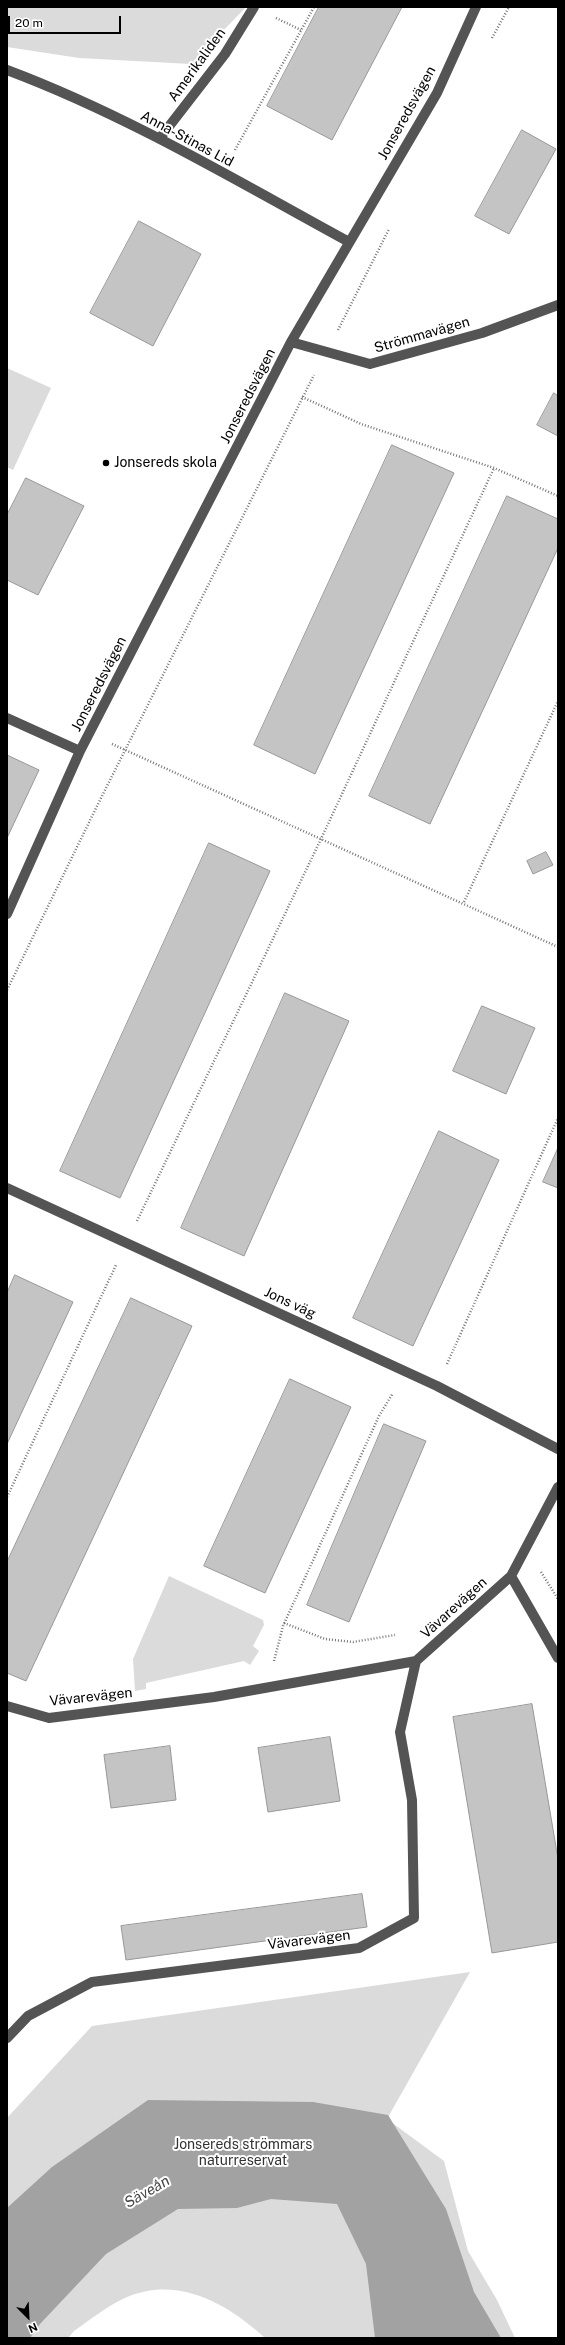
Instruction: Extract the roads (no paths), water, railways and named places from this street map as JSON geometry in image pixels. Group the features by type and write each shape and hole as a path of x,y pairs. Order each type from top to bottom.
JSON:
{"street":[{"name":"Amerikaliden","path":"160,138 225,54 254,7"},
{"name":"Jonseredsvägen","path":"7,914 80,751 291,342 348,242 437,93 476,7"},
{"name":"Anna-Stinas Lid","path":"7,70 40,83 160,138 348,242"},
{"name":"Strömmavägen","path":"291,342 370,364 482,333 558,305"},
{"path":"7,718 80,751"},
{"name":"Jons väg","path":"7,1188 437,1386 558,1449"},
{"name":"Vävarevägen","path":"7,1706 49,1718 214,1697 416,1660 511,1576 558,1487"},
{"path":"511,1576 558,1658"},
{"name":"Vävarevägen","path":"7,2038 28,2016 92,1982 359,1948 414,1918 412,1800 400,1732 416,1660"}],"water":[{"name":"Säveån","path":"148,2100 313,2102 388,2115 446,2209 474,2292 501,2338 375,2338 366,2264 337,2204 271,2199 237,2208 178,2209 106,2254 40,2324 30,2338 7,2338 7,2208 52,2167"}],"place":[{"name":"Jonsereds skola","path":"106,463"}],"park label":[{"name":"Jonsereds strömmars naturreservat","path":"243,2154"}]}
